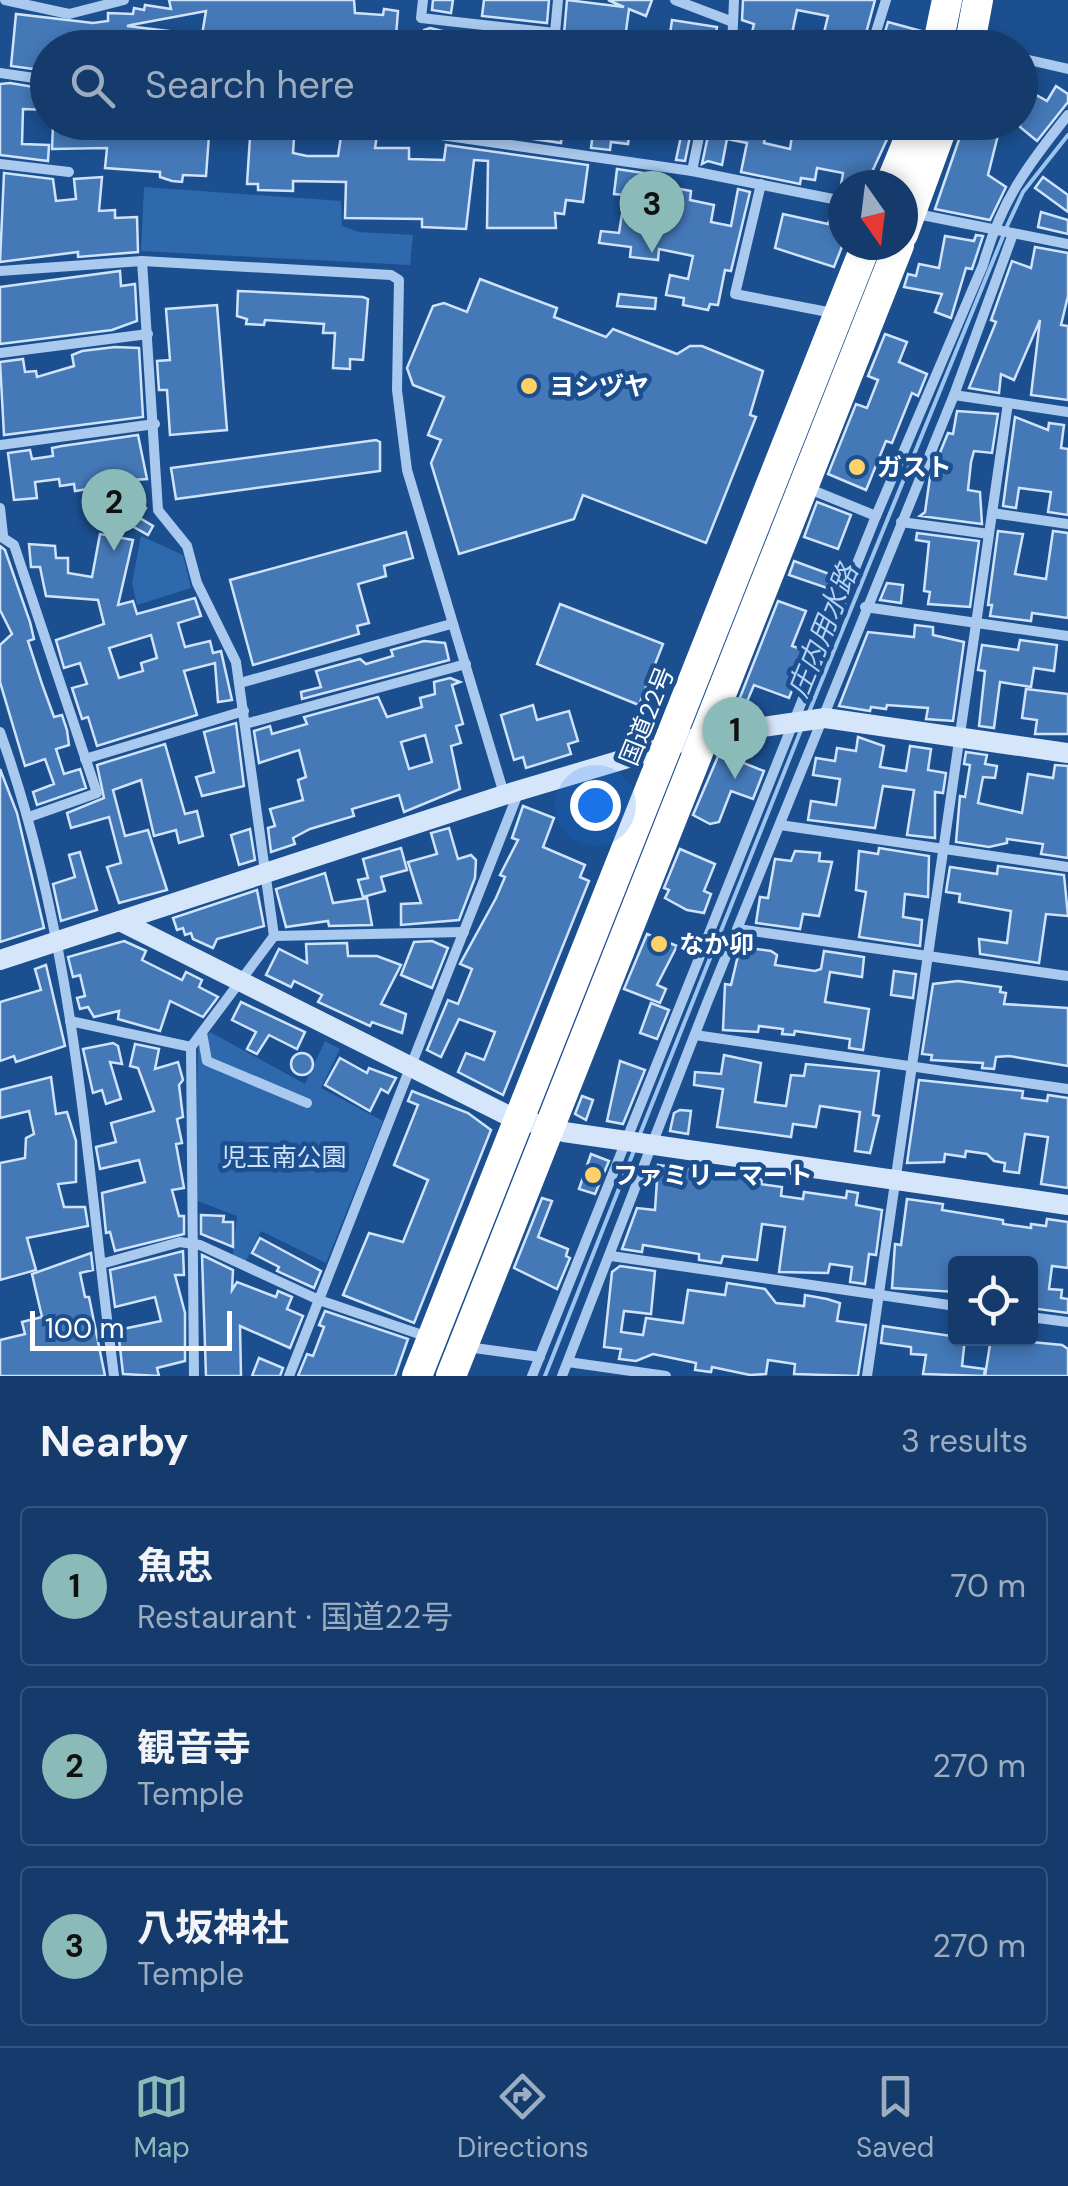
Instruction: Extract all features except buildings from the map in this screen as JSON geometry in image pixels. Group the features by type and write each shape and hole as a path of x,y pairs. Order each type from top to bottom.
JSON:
{"highway":[{"path":"941,30 947,0"},
{"path":"974,30 978,0"},
{"path":"896,170 909,140"},
{"path":"918,189 937,140"},
{"name":"国道22号","path":"417,1376 860,260"},
{"path":"451,1376 893,260"}],"street":[{"path":"5,0 48,5 69,14 124,0"},
{"path":"423,0 421,18 529,30"},
{"path":"556,30 558,0"},
{"path":"675,0 733,22"},
{"path":"733,30 734,0"},
{"path":"876,30 886,0"},
{"path":"1038,62 1068,69"},
{"path":"0,73 30,77"},
{"path":"562,1376 610,1256 639,1143 795,721 876,516 995,230 1024,171 1068,115"},
{"path":"478,140 692,170 828,198"},
{"path":"692,170 698,140"},
{"path":"0,164 69,172"},
{"path":"762,184 735,294 839,313"},
{"path":"918,221 1068,244"},
{"path":"532,1376 639,1143 694,1035 954,395 1012,234"},
{"path":"142,261 158,510 188,546 197,582 236,662 274,936 191,1047 194,1376"},
{"path":"0,271 142,261 391,275 399,280 397,390 404,449 451,624 512,793 464,932 289,1376"},
{"path":"0,353 148,334"},
{"path":"954,395 1068,412"},
{"path":"867,1376 1008,403"},
{"path":"0,445 155,424"},
{"path":"803,486 876,516"},
{"path":"0,508 2,536 14,545 97,793 29,817"},
{"path":"992,513 1068,524"},
{"path":"901,522 989,534"},
{"path":"865,607 1068,636"},
{"path":"240,683 451,624"},
{"path":"245,724 466,664"},
{"path":"85,759 244,711"},
{"path":"0,960 512,793 702,736 823,718 1068,753"},
{"path":"0,732 29,817 88,1120 114,1376"},
{"path":"780,825 1068,866"},
{"path":"120,921 519,1119 639,1143 1068,1205"},
{"path":"738,928 1068,976"},
{"path":"274,936 464,932"},
{"path":"70,1021 191,1047"},
{"path":"202,1033 207,1061 307,1103"},
{"path":"694,1035 1068,1089"},
{"path":"101,1264 190,1243 318,1300 432,1339"},
{"path":"610,1256 948,1305"},
{"path":"1038,1318 1068,1322"},
{"path":"463,1346 540,1357"},
{"path":"568,1362 666,1376"}],"green space":[{"path":"144,187 341,201 342,226 359,232 413,235 410,265 141,251"},
{"path":"141,536 183,555 191,588 137,605 132,583"},
{"name":"児玉南公園","path":"210,1032 305,1084 325,1041 340,1049 321,1088 383,1121 326,1263 261,1231 246,1261 233,1255 237,1216 195,1200 198,1048"}],"waterway":[{"name":"庄内用水路","path":"809,712 1008,224 1023,192 1068,135"},
{"name":"庄内用水路","path":"640,1134 801,730"},
{"name":"庄内用水路","path":"545,1376 635,1148"}],"place":[{"name":"八坂神社","path":"652,253"},
{"name":"ヨシヅヤ","path":"529,386"},
{"name":"ガスト","path":"857,467"},
{"name":"観音寺","path":"114,551"},
{"name":"魚忠","path":"735,779"},
{"name":"なか卯","path":"659,944"},
{"name":"ファミリーマート","path":"593,1175"}]}
